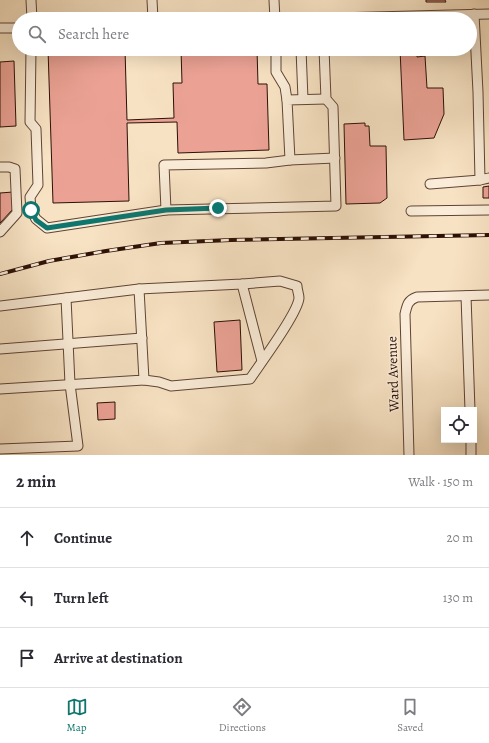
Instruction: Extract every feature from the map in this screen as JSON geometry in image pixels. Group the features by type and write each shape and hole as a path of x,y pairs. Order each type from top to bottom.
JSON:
{"street":[{"path":"31,0 32,12"},
{"path":"152,0 153,12"},
{"path":"274,0 275,12"},
{"path":"477,14 489,14"},
{"path":"0,28 12,28"},
{"path":"31,56 30,122 36,129 38,185 30,197 31,210 36,220 47,228 166,210 336,206 333,107 326,99 324,56"},
{"path":"276,56 276,72 285,86 287,100 290,160"},
{"path":"301,56 303,99"},
{"path":"430,184 485,179 476,56"},
{"path":"287,100 326,99"},
{"path":"166,210 164,165 266,163 290,160 335,158"},
{"path":"0,167 15,169 17,213 0,232"},
{"path":"411,211 489,210"},
{"path":"0,306 139,289 242,284 280,280 297,286 299,299 293,312 250,379 171,386 159,382 144,380 0,389"},
{"path":"242,284 262,361"},
{"path":"139,289 144,380"},
{"path":"470,407 466,296 489,295"},
{"name":"Ward Avenue","path":"409,455 405,314 408,302 411,299 417,298 466,296"},
{"path":"0,449 78,446 70,384 66,298"},
{"path":"0,349 142,338"},
{"path":"471,443 472,455"}],"building":[{"path":"426,0 445,0 446,2 426,2"},
{"path":"48,56 125,56 127,120 174,118 173,83 182,83 181,56 257,56 258,84 267,84 269,150 178,153 177,122 127,123 129,201 53,203"},
{"path":"400,56 425,56 427,88 443,88 444,114 434,138 404,140"},
{"path":"14,61 16,126 0,127 0,62"},
{"path":"365,123 365,126 369,126 370,146 386,146 387,198 380,203 346,204 344,124"},
{"path":"489,186 489,198 483,198 483,187"},
{"path":"13,192 13,209 0,223 0,193"},
{"path":"240,320 242,370 217,372 214,322"},
{"path":"115,402 115,419 98,420 97,403"}],"railway":[{"path":"0,274 49,261 161,243 231,240 489,235"}],"route":[{"path":"31,210 36,220 47,228 166,210 218,208"}]}
